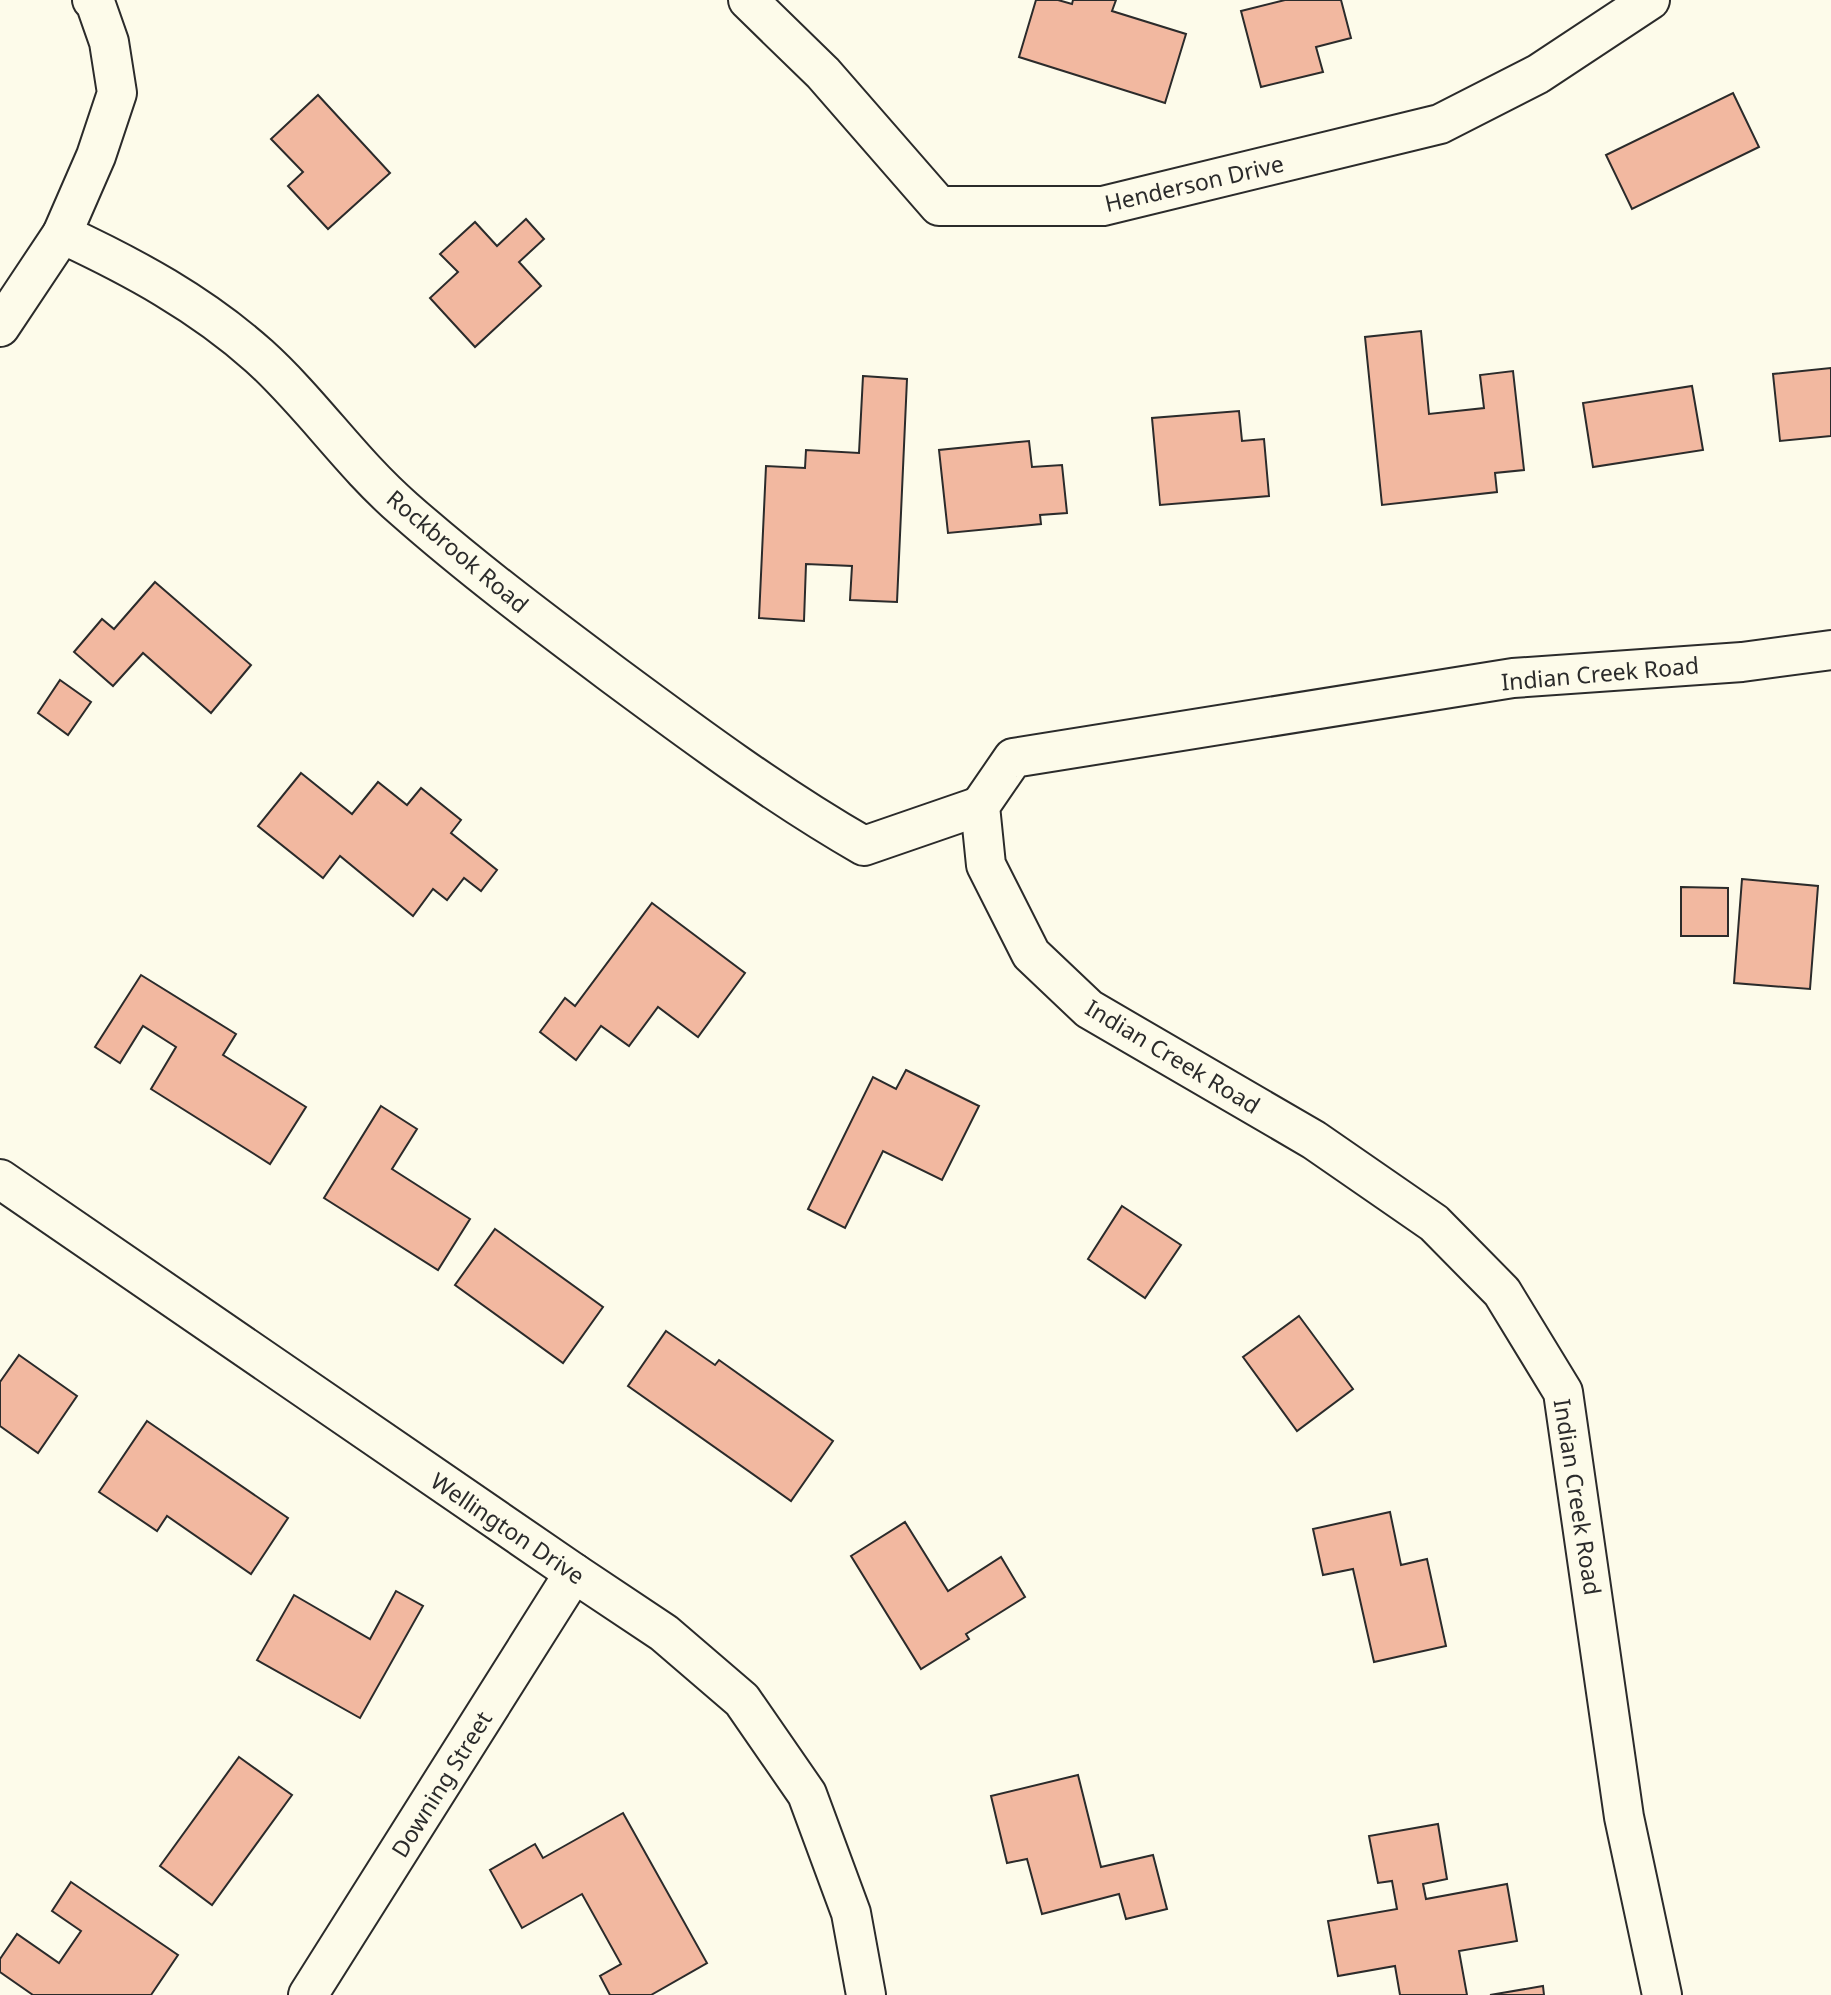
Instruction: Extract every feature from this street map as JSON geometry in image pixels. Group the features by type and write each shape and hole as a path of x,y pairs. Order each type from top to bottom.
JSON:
{"street":[{"path":"0,327 62,234 96,156 117,93 109,42 92,0"},
{"name":"Henderson Drive","path":"748,0 823,73 939,206 1103,206 1440,124 1538,74 1650,0"},
{"name":"Rockbrook Road","path":"62,234 116,259 201,308 260,357 402,507 501,591 709,746 833,828 864,846 980,806"},
{"name":"Indian Creek Road","path":"1662,1995 1624,1817 1563,1392 1503,1292 1434,1223 1314,1140 1088,1009 1031,954 986,865 980,806 1013,758 1513,678 1742,662 1831,650"},
{"name":"Wellington Drive","path":"0,1180 664,1633 742,1700 807,1794 851,1913 866,1995"},
{"name":"Downing Street","path":"308,1995 574,1573"}],"building":[{"path":"1036,0 1058,0 1072,4 1073,0 1116,0 1112,11 1186,34 1165,103 1019,57"},
{"path":"1285,0 1341,0 1351,38 1316,47 1323,72 1261,87 1241,11"},
{"path":"1733,93 1759,147 1632,209 1606,155"},
{"path":"318,95 390,173 328,229 288,186 303,172 271,139"},
{"path":"526,219 544,239 519,262 541,286 475,347 430,298 458,272 440,254 475,222 497,246"},
{"path":"1421,331 1429,414 1484,408 1480,375 1513,371 1524,470 1495,473 1497,492 1382,505 1365,337"},
{"path":"1831,368 1831,436 1780,441 1773,374"},
{"path":"863,376 907,379 897,602 850,600 852,566 806,564 804,621 759,618 766,466 805,468 806,450 859,453"},
{"path":"1692,386 1703,450 1593,467 1583,403"},
{"path":"1239,411 1242,441 1264,439 1269,496 1160,505 1152,418"},
{"path":"1029,441 1032,467 1062,465 1067,513 1040,515 1041,524 948,533 939,450"},
{"path":"155,582 251,665 211,713 143,653 113,686 74,652 102,619 114,629"},
{"path":"60,680 91,702 68,735 38,713"},
{"path":"301,773 352,814 378,782 407,805 421,788 461,820 451,833 497,870 481,891 464,878 447,900 433,889 413,916 340,856 323,878 258,826"},
{"path":"1742,879 1818,886 1810,989 1734,983"},
{"path":"1681,887 1728,888 1728,936 1681,936"},
{"path":"652,903 745,973 698,1037 658,1007 629,1046 601,1026 576,1060 540,1032 565,998 575,1006"},
{"path":"141,975 236,1034 223,1055 306,1107 270,1164 151,1089 176,1047 143,1026 120,1063 95,1047"},
{"path":"906,1070 979,1106 942,1180 883,1151 845,1228 808,1209 873,1077 896,1089"},
{"path":"381,1106 417,1129 392,1169 470,1219 438,1270 324,1198"},
{"path":"1122,1206 1181,1245 1145,1298 1088,1259"},
{"path":"495,1229 603,1307 563,1363 455,1285"},
{"path":"1299,1316 1353,1389 1297,1431 1243,1357"},
{"path":"666,1331 715,1365 719,1360 833,1441 791,1501 628,1386"},
{"path":"19,1355 77,1396 38,1453 0,1426 0,1382"},
{"path":"147,1421 288,1518 251,1574 167,1516 157,1531 99,1492"},
{"path":"1390,1512 1401,1565 1427,1559 1446,1646 1374,1662 1353,1569 1323,1575 1313,1529"},
{"path":"905,1522 948,1591 1001,1557 1025,1597 966,1634 969,1639 921,1669 851,1556"},
{"path":"396,1591 423,1606 360,1718 257,1660 294,1595 370,1639"},
{"path":"239,1757 292,1795 212,1905 160,1866"},
{"path":"1078,1775 1101,1867 1153,1855 1167,1909 1126,1919 1119,1894 1042,1914 1027,1859 1007,1863 991,1796"},
{"path":"623,1813 707,1963 651,1995 610,1995 600,1976 621,1964 582,1894 522,1928 490,1870 535,1844 543,1858"},
{"path":"1438,1824 1447,1879 1423,1884 1426,1899 1507,1884 1517,1941 1459,1951 1467,1995 1400,1995 1395,1966 1338,1976 1328,1921 1397,1909 1392,1881 1378,1883 1369,1836"},
{"path":"71,1882 178,1955 151,1995 33,1995 0,1972 0,1959 17,1934 59,1963 81,1931 52,1911"},
{"path":"1543,1986 1544,1995 1490,1995"}]}
